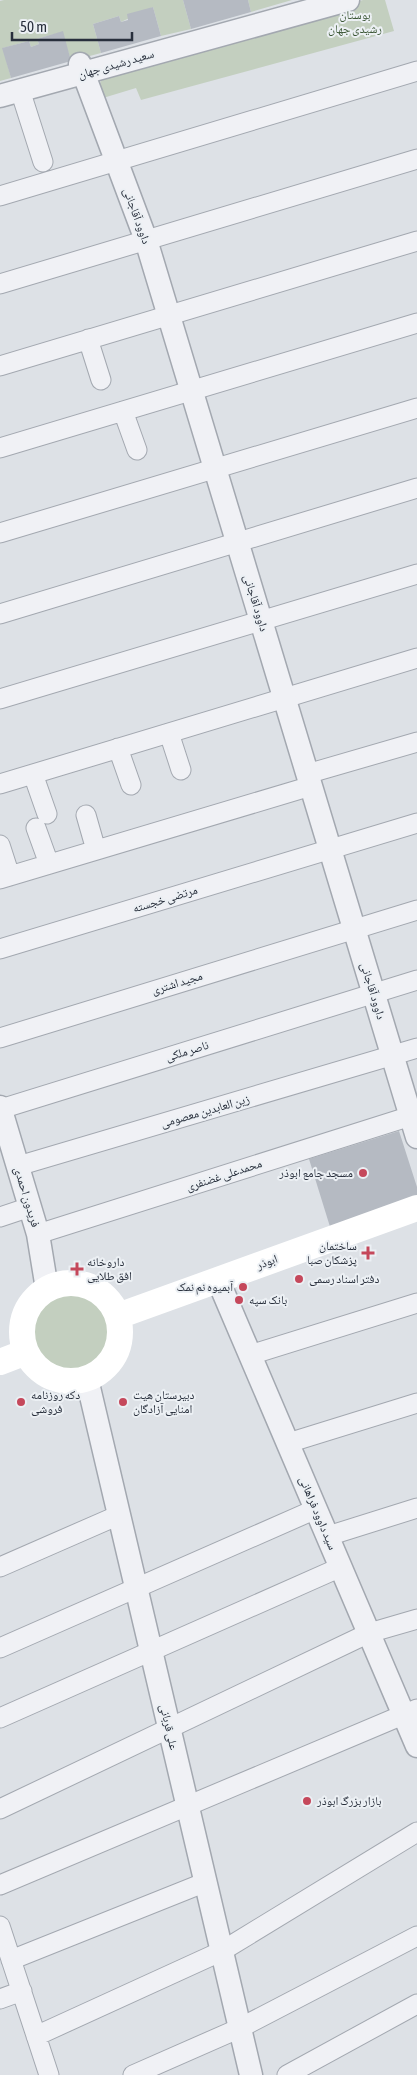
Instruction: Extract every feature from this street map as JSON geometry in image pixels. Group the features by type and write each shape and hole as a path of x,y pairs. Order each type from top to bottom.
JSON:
{"main road":[{"name":"ابوذر","path":"118,1316 417,1208"},
{"path":"68,1284 89,1286 102,1293 111,1303 118,1316 120,1332 118,1347 112,1360 101,1372 87,1379 58,1380 45,1374 34,1365 26,1352 22,1338 22,1324 27,1310 35,1298 47,1289 68,1284"},
{"path":"0,1362 26,1352"}],"street":[{"name":"سعید رشیدی جهان","path":"82,69 305,0"},
{"name":"سعید رشیدی جهان","path":"10,89 348,0"},
{"name":"داوود آقاجانی","path":"82,69 146,240 392,1056 414,1115 417,1137"},
{"path":"0,196 417,71"},
{"path":"10,89 43,162"},
{"path":"0,284 417,159"},
{"path":"0,366 417,240"},
{"path":"0,448 417,323"},
{"path":"88,340 101,380"},
{"path":"0,534 417,408"},
{"path":"123,411 137,450"},
{"path":"0,614 417,488"},
{"path":"0,699 417,574"},
{"path":"0,784 417,658"},
{"path":"169,733 180,770"},
{"path":"0,845 5,877 96,850 309,780 417,742"},
{"path":"118,748 131,785"},
{"path":"33,774 49,864"},
{"path":"86,815 96,850"},
{"name":"مرتضی خجسته","path":"0,949 417,823"},
{"name":"مجید اشتری","path":"0,1038 417,910"},
{"name":"ناصر ملکی","path":"0,1108 417,980"},
{"name":"زین العابدین معصومی","path":"18,1166 417,1048"},
{"name":"فریدون احمدی","path":"0,1108 38,1234 47,1289"},
{"name":"محمدعلی غضنفری","path":"38,1234 414,1115"},
{"path":"0,1217 30,1207"},
{"name":"سید داوود فراهانی","path":"218,1280 369,1633 410,1711 417,1746"},
{"path":"250,1354 417,1303"},
{"name":"علی قربانی","path":"87,1379 252,2075"},
{"path":"288,1443 417,1403"},
{"path":"328,1536 417,1508"},
{"path":"0,1648 316,1509"},
{"path":"0,1567 119,1515"},
{"path":"0,1718 341,1567"},
{"path":"0,1809 369,1633 417,1619"},
{"path":"0,1885 410,1711"},
{"path":"36,2036 222,1951 417,1832"},
{"path":"11,1960 206,1882"},
{"path":"0,1926 49,2075"},
{"path":"133,2075 240,2028 417,1936"},
{"path":"0,1999 22,1991"},
{"path":"287,2075 417,2004"}],"green space":[{"path":"183,0 191,29 161,36 153,7 121,22 119,16 93,24 101,53 71,61 62,32 37,39 39,44 31,47 29,41 3,48 11,78 0,81 0,1"},
{"path":"248,0 292,0 251,12"},
{"name":"بوستان رشیدی جهان","path":"363,0 385,0 394,31 141,100 136,88 103,98 100,85 101,79 151,58"},
{"path":"70,1288 87,1291 101,1300 110,1314 113,1331 110,1348 101,1362 87,1371 70,1374 53,1371 39,1362 30,1348 27,1331 30,1314 39,1300 53,1291"}],"building":[{"path":"183,0 248,0 251,12 191,29"},
{"path":"153,7 161,36 101,53 93,24 119,16 121,22 128,20 127,14"},
{"path":"63,31 71,61 11,78 2,48 29,41 31,47 39,44 37,39"},
{"name":"مسجد جامع ابوذر","path":"399,1131 417,1187 417,1203 331,1230 309,1159"}],"place":[{"name":"مسجد جامع ابوذر","path":"363,1173"},
{"name":"ساختمان پزشکان صبا","path":"368,1253"},
{"name":"داروخانه افق طلایی","path":"77,1269"},
{"name":"دفتر اسناد رسمی","path":"299,1279"},
{"name":"آبمیوه نم نمک","path":"243,1287"},
{"name":"بانک سپه","path":"239,1300"},
{"name":"دکه روزنامه فروشی","path":"21,1402"},
{"name":"دبیرستان هیت امنایی آزادگان","path":"123,1402"},
{"name":"بازار بزرگ ابوذر","path":"307,1801"}]}
